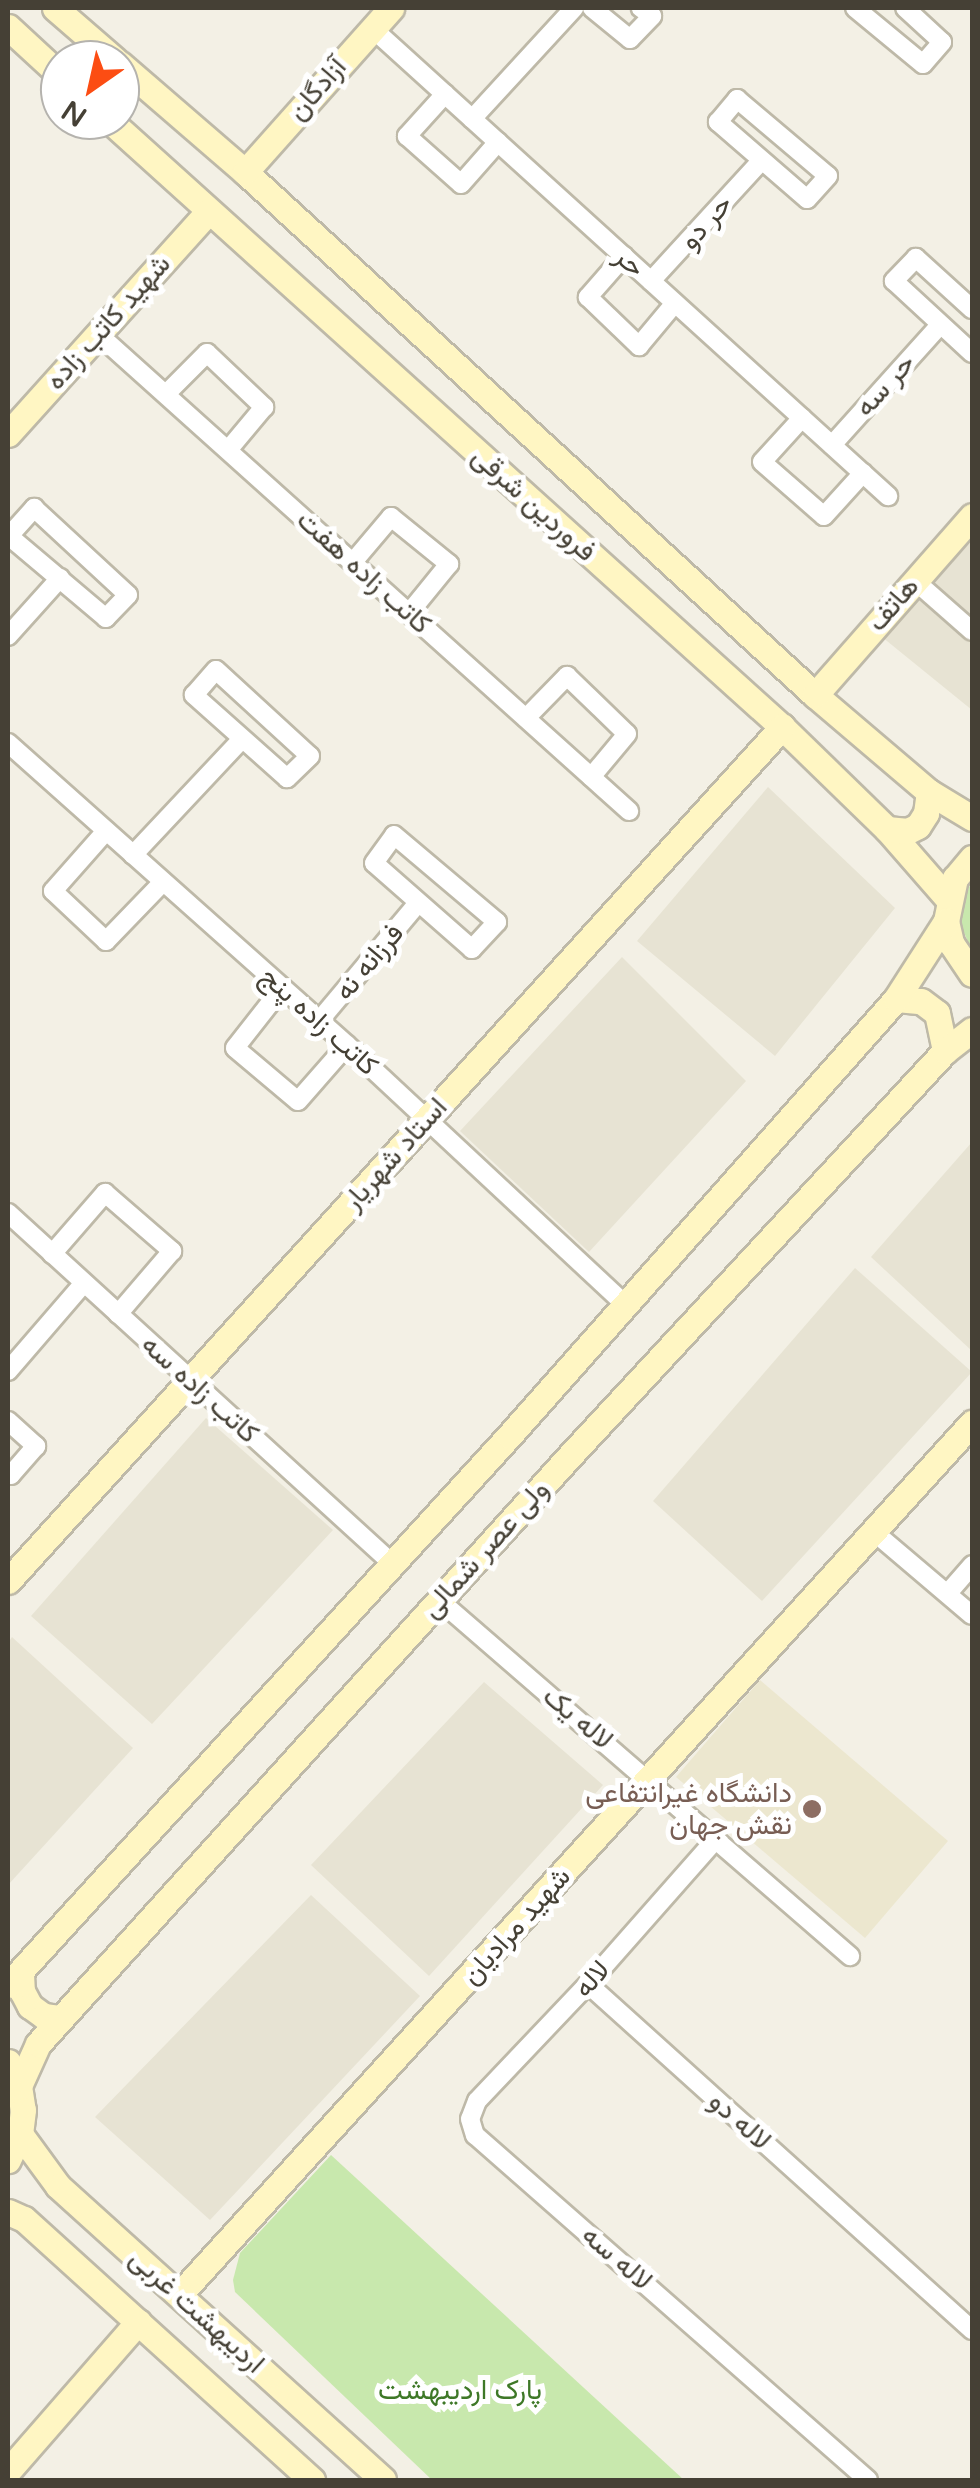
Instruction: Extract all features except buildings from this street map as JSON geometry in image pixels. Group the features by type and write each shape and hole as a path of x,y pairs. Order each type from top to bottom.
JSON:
{"main road":[{"name":"فروردین شرقی","path":"56,8 93,40"},
{"name":"آزادگان","path":"244,172 390,8"},
{"path":"8,27 40,57"},
{"name":"فروردین شرقی","path":"140,81 815,694 929,792 972,818"},
{"name":"فروردین شرقی","path":"131,140 782,727 887,829 947,910 951,943 972,974"},
{"name":"شهید کاتب زاده","path":"8,434 209,211"},
{"name":"هاتف","path":"815,694 972,516"},
{"name":"استاد شهریار","path":"8,1581 782,727"},
{"path":"887,829 908,831 918,826 926,813 929,792"},
{"name":"ولی عصر شمالی","path":"14,1980 393,1564 896,1000 947,910 956,878 972,858"},
{"path":"896,1000 921,1000 937,1013 946,1050"},
{"name":"ولی عصر شمالی","path":"19,2086 38,2044 439,1600 946,1050 972,1030"},
{"name":"شهید مرادیان","path":"179,2295 972,1423"},
{"path":"14,1980 30,2006 44,2016 62,2018"},
{"path":"8,2062 19,2086 20,2134 8,2160"},
{"name":"اردیبهشت غربی","path":"20,2134 76,2202 382,2480"},
{"path":"33,2227 40,2210 57,2200 76,2202"},
{"name":"اردیبهشت غربی","path":"8,2212 33,2227 312,2480"},
{"path":"8,2471 138,2322"}],"street":[{"path":"472,119 574,8"},
{"path":"592,8 630,38 652,16 641,8"},
{"path":"855,8 923,64 942,42 905,8"},
{"name":"حر","path":"372,28 888,496"},
{"path":"444,94 407,136 460,184 498,142"},
{"path":"738,99 828,176 806,199 760,162 718,122 738,99"},
{"name":"حر دو","path":"652,281 760,162"},
{"path":"624,256 588,297 639,346 676,303"},
{"path":"972,309 916,258 894,281 972,353"},
{"name":"حر سه","path":"832,445 939,326"},
{"name":"کاتب زاده هفت","path":"98,334 629,811"},
{"path":"166,394 207,353 264,407 228,450"},
{"path":"802,418 762,462 824,516 863,473"},
{"path":"34,508 128,595 106,618 60,578 9,536 34,508"},
{"path":"353,562 391,516 448,564 409,613"},
{"path":"8,636 60,578"},
{"path":"914,580 972,631"},
{"path":"216,670 310,756 287,778 242,740 194,696 216,670"},
{"path":"526,718 567,676 627,734 591,777"},
{"path":"133,855 242,740"},
{"name":"کاتب زاده پنج","path":"8,743 347,1045 625,1304"},
{"path":"106,830 53,890 106,941 163,882"},
{"path":"394,836 496,922 472,949 418,902 374,863 394,836"},
{"name":"فرزانه نه","path":"319,1022 418,902"},
{"path":"282,988 235,1048 298,1101 347,1045"},
{"path":"52,1254 106,1193 172,1251 118,1314"},
{"name":"کاتب زاده سه","path":"8,1213 393,1564"},
{"path":"8,1371 84,1283"},
{"path":"8,1421 36,1446 11,1475 8,1472"},
{"path":"874,1532 972,1615"},
{"path":"948,1593 972,1565"},
{"name":"لاله یک","path":"439,1600 850,1956"},
{"name":"لاله","path":"470,2119 477,2101 588,1984 716,1839"},
{"name":"لاله دو","path":"588,1984 972,2330"},
{"name":"لاله سه","path":"470,2119 475,2135 868,2480"}],"shaded area":[{"path":"972,541 972,710 882,637"},
{"path":"768,787 895,908 775,1056 637,941"},
{"path":"622,957 746,1081 589,1252 460,1131"},
{"path":"972,1142 972,1351 871,1257"},
{"path":"855,1268 972,1372 762,1601 653,1501"},
{"path":"206,1418 333,1530 152,1724 31,1616"},
{"path":"12,1637 133,1748 8,1885 8,1643"},
{"name":"دانشگاه غیرانتفاعی نقش جهان","path":"760,1680 948,1841 865,1938 676,1777"},
{"path":"484,1682 603,1785 429,1976 311,1865"},
{"path":"311,1895 420,1996 210,2220 95,2117"}],"green space":[{"path":"972,880 972,951 962,928 961,907"},
{"name":"پارک اردیبهشت","path":"331,2155 684,2480 432,2480 235,2292 233,2280 240,2253"}],"place":[{"name":"دانشگاه غیرانتفاعی نقش جهان","path":"812,1809"}]}
